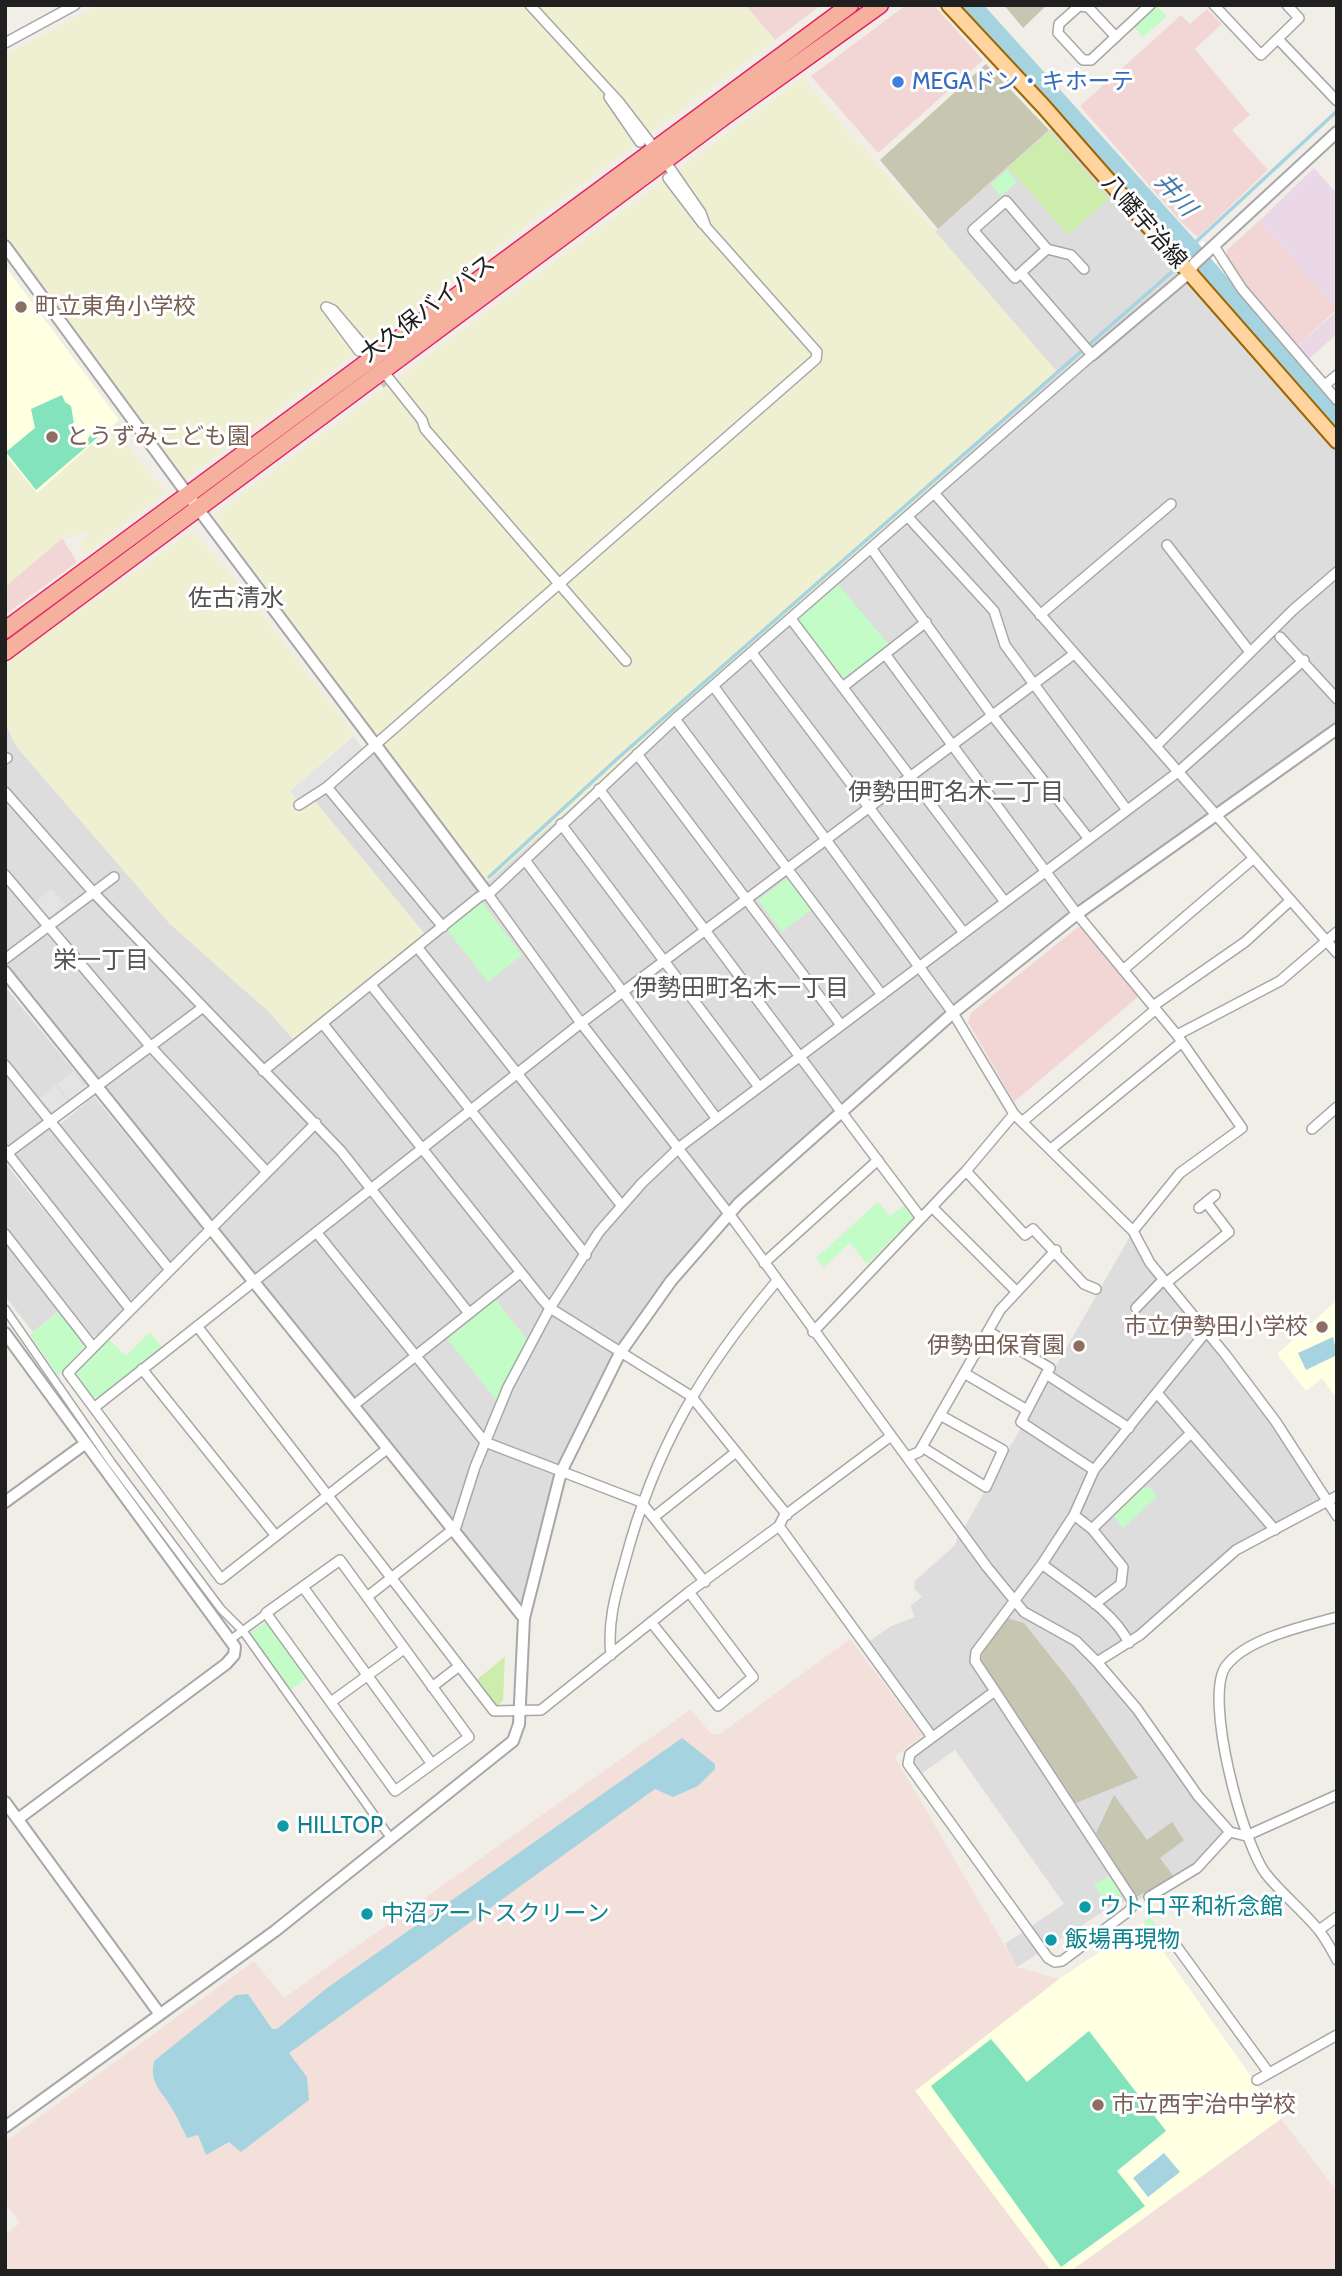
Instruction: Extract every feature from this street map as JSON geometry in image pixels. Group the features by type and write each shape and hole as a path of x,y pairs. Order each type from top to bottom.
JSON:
{"highway":[{"name":"大久保バイパス","path":"5,652 198,510 376,366 654,150 850,5"},
{"name":"大久保バイパス","path":"654,150 880,5"},
{"name":"大久保バイパス","path":"5,630 187,495 376,366"}],"main road":[{"name":"八幡宇治線","path":"949,5 1191,268 1337,441"}],"street":[{"path":"5,43 75,5"},
{"path":"530,5 609,94 654,150 701,213 706,227"},
{"path":"1116,37 1088,7 1079,6 1059,24 1058,33 1083,60 1090,60 1116,37 1150,5"},
{"path":"1216,6 1261,55 1299,18 1287,5"},
{"path":"1278,38 1337,101"},
{"path":"609,94 610,101 654,150"},
{"path":"263,1072 488,893 675,719 908,517 1090,353 1191,268 1337,132"},
{"path":"299,805 327,787 374,743 816,359 817,352 706,227 668,178"},
{"path":"1047,249 1015,278 973,230 1006,201 1047,249 1071,255 1084,269"},
{"path":"5,246 198,510 488,893 581,1023 729,1214 961,1534 1024,1612 1076,1642 1097,1662 1137,1709 1198,1796 1230,1832 1246,1836 1337,1796"},
{"path":"1212,248 1242,289 1337,400"},
{"path":"1021,273 1090,353"},
{"path":"425,429 422,420 376,366 326,307 333,310 376,366 425,429 626,661"},
{"path":"1325,385 1337,375"},
{"path":"934,493 1337,953"},
{"path":"1040,615 1171,504"},
{"path":"908,517 994,611 1005,645 1127,810"},
{"path":"1167,545 1250,652"},
{"path":"872,548 992,715 1088,839"},
{"path":"1156,746 1250,652 1337,572"},
{"path":"791,619 1005,902"},
{"path":"844,686 926,622"},
{"path":"1280,637 1304,660 1337,699"},
{"path":"752,653 964,933"},
{"path":"885,654 1077,914 1180,1038 1242,1128 1180,1173 1133,1231"},
{"path":"95,1407 581,1023 1074,654"},
{"path":"367,1597 456,1527 485,1442 508,1387 550,1308 622,1206 677,1149 1178,772 1304,660"},
{"path":"714,687 953,1013 1014,1114 1133,1231 1165,1282 1276,1422 1332,1499 1337,1516"},
{"path":"675,719 882,995"},
{"path":"5,2127 275,1931 512,1742 519,1713 524,1618 561,1472 620,1353 646,1313 729,1214 953,1013 1077,914 1337,729"},
{"path":"637,754 841,1026"},
{"path":"327,787 443,928"},
{"path":"599,789 921,1218"},
{"path":"5,792 93,892 263,1072 316,1123 468,1312"},
{"path":"561,824 759,1087"},
{"path":"1123,970 1254,858"},
{"path":"525,860 717,1119"},
{"path":"5,875 151,1047 266,1171"},
{"path":"5,959 114,877"},
{"path":"1022,1122 1154,1007 1245,942 1291,900"},
{"path":"1051,1149 1180,1038 1280,981 1337,933"},
{"path":"418,948 622,1206"},
{"path":"5,972 256,1280 387,1449 524,1618"},
{"path":"371,985 586,1255"},
{"path":"130,1309 6,1153 202,1008"},
{"path":"323,1024 550,1308 691,1396 786,1515"},
{"path":"5,1065 170,1270"},
{"path":"1312,1129 1337,1107"},
{"path":"813,1332 966,1171 1014,1114"},
{"path":"316,1123 68,1373 221,1578 387,1449"},
{"path":"764,1264 878,1160"},
{"path":"966,1171 1025,1235 1033,1229 1056,1250 1084,1284 1096,1289"},
{"path":"1136,1308 1230,1232 1202,1205 1215,1195"},
{"path":"932,1207 1017,1292"},
{"path":"317,1233 485,1442 641,1502 705,1582"},
{"path":"5,1234 93,1347"},
{"path":"907,1457 922,1447 1000,1310 1056,1250"},
{"path":"354,1405 520,1273"},
{"path":"611,1655 611,1615 641,1502 691,1396 723,1347 776,1282"},
{"path":"5,1309 119,1473 221,1609 243,1631 387,1833"},
{"path":"198,1326 493,1711 519,1713 541,1710 689,1592 779,1526 786,1515 891,1436"},
{"path":"988,1331 1050,1368 1021,1422 1094,1470"},
{"path":"995,1691 910,1754 908,1764 1048,1958 1055,1962 1062,1961 1129,1910 1132,1902 995,1691 975,1661 976,1652 1042,1564 1074,1515 1094,1470 1206,1332"},
{"path":"5,1333 235,1647 234,1656 226,1664 18,1819"},
{"path":"142,1369 276,1536"},
{"path":"964,1373 1027,1410"},
{"path":"1046,1374 1129,1428"},
{"path":"1157,1393 1275,1530"},
{"path":"922,1447 986,1487 1003,1450 940,1415"},
{"path":"1092,1529 1191,1433"},
{"path":"5,1502 86,1443"},
{"path":"654,1517 736,1452"},
{"path":"1097,1662 1129,1643 1237,1550 1332,1499"},
{"path":"1074,1515 1092,1529 1123,1567 1121,1584 1095,1604"},
{"path":"779,1526 932,1737"},
{"path":"230,1640 243,1631 267,1613 340,1560 469,1737 396,1791 267,1613"},
{"path":"1042,1564 1095,1604 1122,1629 1129,1643"},
{"path":"303,1587 432,1764"},
{"path":"651,1622 718,1706 753,1677 689,1592"},
{"path":"1337,1617 1265,1639 1235,1658 1220,1676 1220,1725 1246,1836 1265,1873 1319,1930 1337,1960"},
{"path":"331,1702 404,1649"},
{"path":"432,1687 458,1667"},
{"path":"5,1802 159,2013"},
{"path":"1149,1897 1197,1868 1230,1832"},
{"path":"1319,1930 1337,1917"},
{"path":"1177,1947 1269,2073"},
{"path":"1257,2080 1337,2035"}],"shaded area":[{"path":"99,5 745,5 775,40 186,479 5,234 5,55"},
{"path":"745,5 821,5 775,40"},
{"name":"MEGAドン・キホーテ","path":"906,5 934,5 983,60 878,153 811,76"},
{"path":"1004,5 1047,5 1023,28"},
{"path":"1207,9 1222,24 1195,49 1250,115 1232,130 1268,170 1198,237 1182,223 1080,106 1181,15 1190,24"},
{"path":"986,64 1049,130 938,229 880,160"},
{"path":"802,78 1058,373 489,881 484,880 214,515"},
{"path":"1057,123 1337,441 1337,729 953,1013 739,1203 646,1313 561,1472 524,1618 5,972 5,723 16,746 170,924 269,1012 294,1039 424,933 311,797 378,738 1058,373 935,232"},
{"path":"1314,168 1337,194 1337,309 1259,221"},
{"path":"1259,221 1337,309 1298,345 1252,294 1227,256 1227,250"},
{"name":"とうずみこども園","path":"5,266 119,420 37,494 5,455"},
{"path":"1337,311 1337,334 1309,359 1298,345"},
{"path":"119,420 130,451 166,491 86,554 78,546 88,534 85,531 71,538 67,534 5,587 5,455 37,493"},
{"path":"193,531 235,579 354,734 288,792 304,805 313,799 424,933 294,1040 269,1012 170,924 16,746 5,723 5,662"},
{"path":"62,538 77,562 5,615 5,587"},
{"path":"354,736 364,750 309,798 298,801 290,791"},
{"path":"51,888 66,904 50,917 34,903"},
{"path":"1078,927 1084,929 1139,996 1014,1102 968,1022 971,1013"},
{"path":"5,987 86,1085 53,1115 5,1061"},
{"path":"5,1071 42,1117 42,1122 12,1145 5,1144"},
{"path":"73,1071 85,1088 70,1101 57,1084"},
{"path":"55,1085 68,1101 54,1113 39,1099"},
{"path":"94,1096 201,1227 201,1231 171,1261 167,1260 58,1126"},
{"path":"46,1130 52,1130 161,1265 162,1271 133,1299 128,1299 17,1158 17,1153"},
{"path":"5,1163 122,1306 122,1313 97,1337 93,1336 5,1227"},
{"path":"1133,1231 1150,1263 1225,1354 1328,1502 1236,1550 1140,1635 1097,1662 1230,1832 1197,1868 1149,1897 1115,1904 1017,1967 1005,1944 1064,1904 955,1750 917,1777 908,1764 910,1754 932,1737 864,1645 891,1626 915,1617 910,1606 922,1597 914,1588 915,1581 955,1545 959,1531 961,1533"},
{"path":"5,1242 59,1311 33,1332 5,1296"},
{"name":"市立伊勢田小学校","path":"1337,1300 1337,1399 1322,1378 1306,1391 1277,1354"},
{"path":"1007,1618 1024,1623 1074,1686 1138,1778 1076,1803 981,1661 984,1648"},
{"path":"850,1639 923,1735 895,1757 1017,1967 1059,1979 915,2091 1051,2271 5,2271 5,2234 20,2223 5,2203 5,2142 254,1961 284,1998 690,1710 712,1734 720,1734"},
{"path":"1114,1795 1147,1840 1172,1822 1184,1840 1160,1858 1174,1877 1136,1897 1096,1833"},
{"name":"市立西宇治中学校","path":"1143,1923 1281,2119 1071,2271 1051,2271 915,2091 1059,1979"},
{"path":"1281,2119 1337,2191 1337,2271 1071,2271"}],"green space":[{"path":"1156,5 1167,16 1143,37 1134,27"},
{"path":"1050,131 1109,199 1068,235 1008,167"},
{"path":"1007,170 1017,182 1001,196 991,184"},
{"path":"62,395 65,402 71,406 74,424 70,445 85,445 92,431 98,437 36,490 6,452 35,428 31,409"},
{"path":"837,583 890,646 844,680 797,617"},
{"path":"788,877 812,909 782,932 758,900"},
{"path":"481,901 522,955 488,982 446,929"},
{"path":"878,1202 890,1216 905,1205 914,1217 867,1264 850,1243 824,1267 816,1258"},
{"path":"495,1299 527,1339 497,1401 447,1339"},
{"path":"59,1311 83,1342 83,1348 58,1376 30,1335"},
{"path":"150,1332 163,1348 100,1397 92,1397 77,1378 77,1370 109,1339 126,1356"},
{"path":"1143,1487 1150,1487 1157,1497 1123,1528 1113,1516"},
{"path":"268,1620 308,1677 288,1692 247,1635"},
{"path":"505,1657 503,1700 497,1707 475,1681"},
{"path":"1109,1876 1121,1894 1107,1904 1094,1885"},
{"path":"1150,1917 1175,1949 1168,1954 1144,1922"},
{"path":"1089,2031 1166,2131 1117,2171 1145,2206 1061,2267 931,2086 991,2039 1027,2082"}],"water":[{"path":"1333,1337 1337,1355 1306,1370 1298,1353"},
{"path":"682,1738 715,1764 715,1769 698,1786 673,1797 655,1789 289,2053 307,2077 309,2100 241,2152 229,2142 206,2155 198,2135 187,2138 155,2081 154,2061 236,1995 248,1994 272,2029 277,2029 327,1988"},
{"path":"1164,2153 1180,2172 1148,2197 1133,2178"}],"pier":[{"path":"1203,241 1218,260 1206,278 1182,250 1194,249"}],"waterway":[{"name":"井川","path":"971,5 1188,246 1337,422"},
{"path":"1184,253 1337,111"},
{"path":"489,877 618,758 1174,270"}],"tunnel":[{"path":"376,371 387,385"}],"place":[{"name":"MEGAドン・キホーテ","path":"898,82"},
{"name":"町立東角小学校","path":"21,307"},
{"name":"とうずみこども園","path":"52,437"},
{"name":"市立伊勢田小学校","path":"1322,1327"},
{"name":"伊勢田保育園","path":"1079,1346"},
{"name":"HILLTOP","path":"283,1826"},
{"name":"ウトロ平和祈念館","path":"1085,1907"},
{"name":"中沼アートスクリーン","path":"367,1914"},
{"name":"飯場再現物","path":"1051,1940"},
{"name":"市立西宇治中学校","path":"1098,2105"}],"district":[{"name":"佐古清水","path":"236,599"},
{"name":"伊勢田町名木二丁目","path":"956,793"},
{"name":"栄一丁目","path":"101,961"},
{"name":"伊勢田町名木一丁目","path":"741,989"}]}
